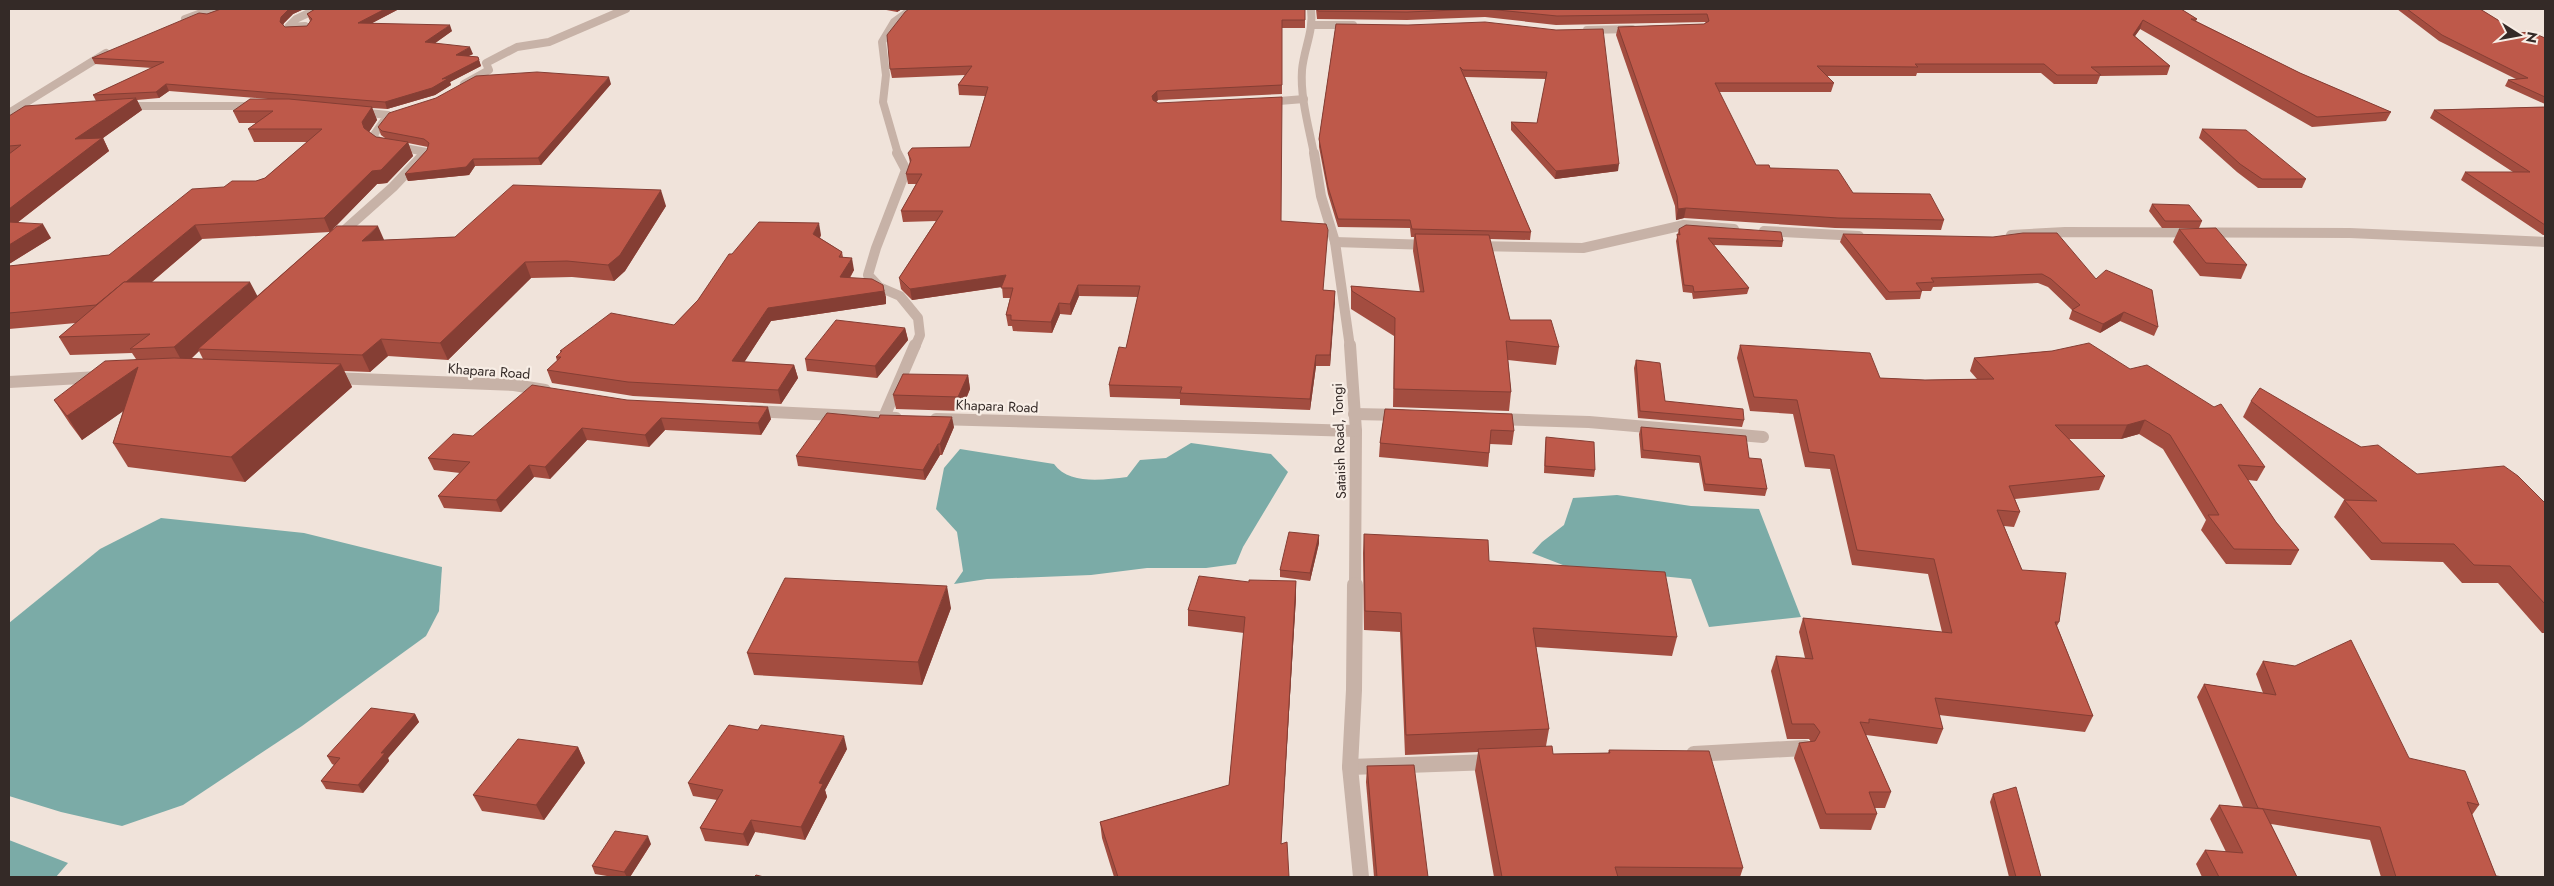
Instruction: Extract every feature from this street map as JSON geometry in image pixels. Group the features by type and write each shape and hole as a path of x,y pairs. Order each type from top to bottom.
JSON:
{"street":[{"path":"176,23 212,9"},
{"path":"309,26 288,27 296,19 317,9"},
{"path":"454,90 489,70 486,63 517,47 549,42 626,9"},
{"path":"884,417 920,335 918,318 900,296 879,287 868,275 871,257 900,194 906,170 894,148 883,102 886,75 882,42 894,22 912,9"},
{"name":"Sataish Road, Tongi","path":"1311,9 1313,25 1308,39 1302,71 1304,99 1321,196 1335,242 1350,327 1356,431 1354,690 1350,767 1362,877"},
{"path":"1313,25 1365,25"},
{"path":"1574,30 1643,28"},
{"path":"9,114 97,56 115,49"},
{"path":"1260,102 1304,99"},
{"path":"116,106 144,104 265,106"},
{"path":"9,114 32,112"},
{"path":"328,245 394,187 426,152 383,144 373,136 392,113 352,112"},
{"path":"1468,246 1583,248 1684,225 1872,236"},
{"path":"1999,237 2035,232 2135,235 2418,234 2545,242"},
{"path":"1335,242 1440,245"},
{"path":"9,382 110,377"},
{"name":"Khapara Road","path":"316,378 514,385 553,392"},
{"path":"739,410 904,418"},
{"path":"1354,414 1411,415"},
{"name":"Khapara Road","path":"924,418 1356,431"},
{"path":"1487,418 1628,425 1763,437"},
{"path":"1680,755 1805,748"},
{"path":"1350,767 1505,762"}],"water":[{"path":"1191,443 1271,454 1288,472 1243,547 1236,564 1206,568 1147,568 1091,575 987,579 954,584 963,571 957,532 936,509 944,468 960,449 1054,464 1060,471 1068,475 1097,480 1127,477 1140,460 1166,458"},
{"path":"1617,495 1691,506 1759,509 1801,617 1709,627 1691,579 1568,567 1532,553 1542,542 1564,525 1573,498"},
{"path":"161,518 304,533 442,567 439,611 426,636 302,726 183,805 122,826 61,812 9,796 9,623 100,549"},
{"path":"9,840 68,863 56,877 9,877"}],"building":[{"path":"221,9 289,9 281,17 280,22 285,27 307,26 312,19 307,14 315,9 385,9 358,23 450,25 425,42 470,47 456,55 478,57 479,60 442,79 449,78 432,88 385,102 166,84 156,92 93,95 164,62 92,58 199,13 207,14"},
{"path":"909,9 1305,9 1305,20 1282,20 1282,85 1157,91 1152,96 1153,100 1158,103 1282,97 1281,221 1326,224 1328,230 1323,290 1335,291 1330,355 1316,355 1310,399 1180,393 1182,387 1109,385 1119,347 1126,348 1140,286 1078,285 1070,304 1059,303 1051,322 1011,320 1011,315 1006,315 1013,288 1001,288 1006,275 910,289 899,278 943,211 901,211 922,174 906,174 911,160 908,153 912,148 970,147 988,87 958,85 972,66 890,69 887,35"},
{"path":"1317,9 1480,9 1407,12 1318,11"},
{"path":"1488,9 2181,9 2197,19 2191,19 2300,73 2391,112 2317,117 2143,20 2133,35 2170,66 2091,67 2101,75 2057,75 2044,64 1915,64 1918,67 1817,66 1834,83 1715,83 1756,165 1769,165 1770,168 1838,170 1853,193 1930,194 1944,220 1838,218 1678,209 1677,196 1618,27 1704,24 1709,21 1707,14 1557,16"},
{"path":"2407,9 2480,9 2519,33 2531,32 2545,38 2545,97 2508,80 2528,78 2442,35"},
{"path":"1485,22 1556,30 1603,29 1619,164 1556,171 1511,122 1537,123 1547,72 1463,70 1460,67 1531,232 1412,229 1410,220 1338,219 1328,187 1319,139 1336,24 1408,25"},
{"path":"537,72 609,77 538,158 473,159 466,167 405,174 427,150 429,143 424,139 382,131 378,127 389,113 436,98 476,76"},
{"path":"136,98 75,139 102,138 9,209 9,154 21,145 9,146 9,116 25,106"},
{"path":"250,99 289,99 372,107 362,122 364,128 376,137 408,142 381,170 372,171 324,218 195,225 96,305 9,313 9,266 109,255 192,189 224,187 232,181 256,181 265,178 322,129 248,129 273,111 233,111"},
{"path":"2545,107 2545,225 2465,172 2530,172 2434,110"},
{"path":"2202,129 2246,130 2306,179 2262,179 2240,164"},
{"path":"513,185 661,190 620,255 608,265 567,261 525,262 440,343 381,339 362,355 198,349 337,226 378,226 362,241 455,237"},
{"path":"2152,204 2189,205 2202,221 2165,221"},
{"path":"9,222 43,224 9,245"},
{"path":"759,222 819,223 813,234 842,252 839,257 852,258 840,277 872,279 883,285 884,291 768,308 732,361 794,365 778,390 628,382 547,370 561,357 556,357 562,351 560,351 611,313 674,325 698,300 729,254 732,254"},
{"path":"1686,225 1781,232 1783,241 1708,238 1749,288 1694,292 1693,286 1684,285 1677,234 1680,235 1679,229"},
{"path":"2216,228 2247,265 2206,263 2179,229"},
{"path":"2023,233 2057,233 2096,279 2106,270 2152,290 2158,327 2124,312 2103,324 2072,310 2080,305 2051,279 2042,274 1931,278 1934,282 1916,283 1922,291 1889,292 1843,234 1993,237"},
{"path":"1415,234 1489,235 1510,320 1551,320 1559,347 1506,341 1511,392 1394,389 1395,318 1352,291 1351,286 1424,292"},
{"path":"124,282 250,282 174,347 130,349 150,334 59,337"},
{"path":"836,320 905,328 875,366 805,359"},
{"path":"2089,343 2130,369 2147,365 2214,407 2221,404 2265,467 2238,465 2276,522 2299,550 2234,549 2208,515 2219,515 2170,435 2145,420 2127,425 2055,425 2105,476 2009,486 2020,512 1997,510 2022,570 2066,573 2059,622 2055,622 2093,716 1935,698 1943,729 1869,719 1869,723 1860,722 1891,792 1869,792 1877,814 1826,814 1799,743 1815,741 1820,732 1814,724 1792,724 1776,656 1813,659 1803,618 1952,633 1934,559 1857,550 1834,455 1809,452 1797,400 1754,397 1740,345 1870,353 1880,378 1925,380 1994,379 1974,358 2052,351"},
{"path":"174,358 341,364 231,457 113,443 138,367 67,416 54,400 105,361"},
{"path":"1636,360 1660,363 1665,401 1743,409 1744,420 1640,411"},
{"path":"903,374 968,375 958,397 893,395"},
{"path":"532,385 627,400 768,407 758,423 661,418 645,435 582,428 545,467 529,465 496,500 438,496 470,462 428,458 453,434 473,436"},
{"path":"2260,388 2361,447 2378,445 2417,474 2504,466 2518,476 2545,503 2545,604 2510,566 2474,565 2454,544 2382,543 2344,500 2377,501 2251,401"},
{"path":"1385,409 1512,414 1514,431 1491,430 1489,453 1380,443"},
{"path":"827,413 879,418 880,415 952,417 940,444 938,444 923,470 796,456"},
{"path":"1641,427 1746,436 1749,458 1761,459 1767,489 1705,484 1700,456 1643,450"},
{"path":"1546,437 1594,442 1595,470 1545,466"},
{"path":"1289,532 1319,535 1310,573 1280,570"},
{"path":"1364,534 1488,540 1489,561 1665,572 1677,637 1533,628 1549,729 1406,735 1401,613 1365,611"},
{"path":"1199,576 1249,582 1249,580 1296,581 1281,844 1287,842 1289,877 1118,877 1100,822 1229,785 1245,617 1188,610"},
{"path":"785,578 947,586 918,662 747,653"},
{"path":"2351,640 2409,758 2465,771 2479,805 2467,802 2496,876 2504,877 2396,877 2380,827 2258,808 2204,684 2276,695 2263,661 2295,666"},
{"path":"371,708 415,714 381,753 385,753 358,785 321,781 340,758 327,756"},
{"path":"729,725 758,730 761,725 844,736 819,783 823,784 801,827 751,820 743,834 700,828 723,790 688,783"},
{"path":"518,739 578,747 536,805 473,795"},
{"path":"1552,746 1553,754 1610,753 1609,750 1709,751 1743,868 1615,867 1618,877 1502,877 1478,749"},
{"path":"1414,765 1428,877 1377,877 1367,766"},
{"path":"2016,787 2041,877 2016,877 1993,794"},
{"path":"2219,805 2263,809 2297,877 2219,877 2205,850 2243,853"},
{"path":"615,831 648,836 624,872 592,866"}]}
